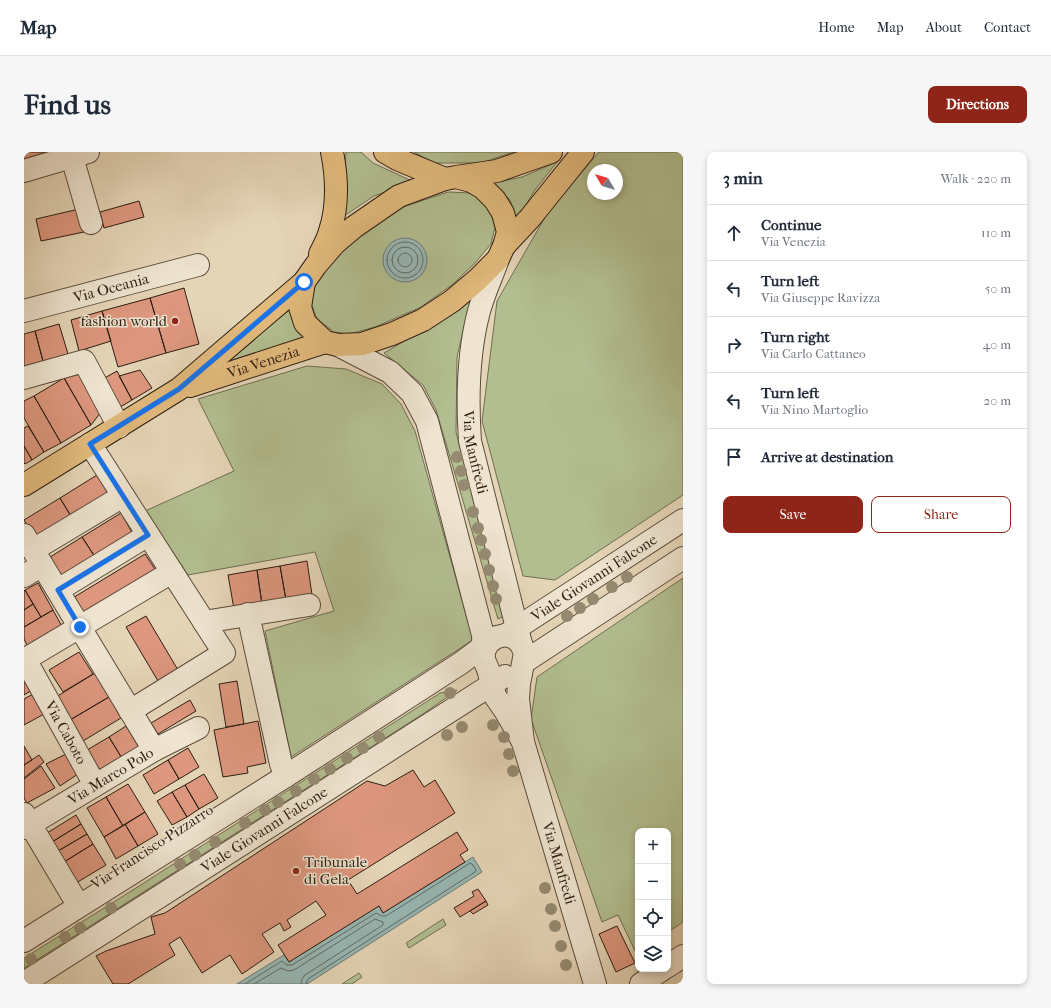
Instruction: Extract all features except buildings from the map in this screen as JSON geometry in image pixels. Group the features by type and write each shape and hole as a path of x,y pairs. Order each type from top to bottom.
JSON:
{"main road":[{"path":"331,343 305,323 300,307 310,274 330,231 335,210 336,186 332,152"},
{"path":"385,152 397,159 451,178 471,181 483,188 495,200 503,213 508,232 501,253"},
{"name":"Via Venezia","path":"24,485 179,389 310,274 335,243 354,227 399,196 451,178 497,171 551,152"},
{"name":"Via Venezia","path":"179,389 331,343 362,344 392,334 423,320 452,301 472,285 501,253 584,152"}],"street":[{"path":"24,171 80,154 91,223"},
{"name":"Via Manfredi","path":"501,253 479,311 471,353 468,416 470,441 509,593 503,655"},
{"name":"Via Oceania","path":"24,311 198,265"},
{"path":"331,343 390,372 412,393 427,421 483,635 503,655 518,699 523,742"},
{"path":"24,378 84,361 119,426"},
{"path":"90,444 224,653 130,711"},
{"path":"123,496 31,556 58,590 154,750"},
{"name":"Viale Giovanni Falcone","path":"24,983 468,701 503,655 565,596 683,520"},
{"path":"58,590 148,535"},
{"name":"Viale Giovanni Falcone","path":"24,941 283,770 461,663 503,655 683,558"},
{"path":"25,660 172,572"},
{"path":"509,593 525,601 539,602 565,596"},
{"path":"204,622 309,605"},
{"path":"248,614 283,770"},
{"path":"503,655 495,696 523,742"},
{"name":"Via Caboto","path":"25,660 95,785"},
{"path":"468,701 486,701 502,706"},
{"name":"Via Marco Polo","path":"26,822 95,785 154,750 198,728"},
{"name":"Via Manfredi","path":"523,742 596,984"},
{"name":"Via Francisco Pizzarro","path":"24,930 283,770"},
{"path":"26,822 74,898"},
{"path":"671,964 683,956"},
{"path":"641,984 659,972"}],"green space":[{"path":"346,152 361,152 373,163 414,182 374,196 344,216"},
{"path":"414,152 514,152 481,163 434,163"},
{"path":"599,152 683,152 683,495 555,580 523,576 482,421 497,301 548,212 587,166 587,200 623,200 623,164 589,164"},
{"path":"557,162 535,190 517,219 510,200 493,183 522,177"},
{"path":"448,192 471,193 489,207 495,227 491,244 475,263 453,284 421,307 375,327 349,334 334,332 317,319 311,303 315,281 357,234 403,207"},
{"path":"471,297 457,357 456,432 504,616 498,619 436,410 423,385 384,353 428,327"},
{"path":"291,309 309,341 213,369"},
{"path":"307,366 346,369 382,384 401,404 415,431 473,640 291,757 265,631 334,611 315,552 188,575 145,511 234,471 198,399"},
{"path":"683,578 683,922 671,930 671,828 635,828 635,951 618,915 602,922 531,719 537,677"},
{"path":"457,690 423,714 24,968 24,958 440,693"},
{"path":"443,919 446,925 409,948 406,943"},
{"path":"359,973 362,977 352,984 342,984"}],"water":[{"path":"409,238 414,239 421,244 426,251 426,269 421,276 414,281 401,282 396,281 389,276 384,269 383,256 384,251 389,244 396,239"},
{"path":"473,857 482,872 307,984 237,984 284,955 289,962 379,906 383,913"}],"place":[{"name":"fashion world","path":"175,321"},
{"name":"Tribunale di Gela","path":"296,871"}],"route":[{"path":"80,627 58,590 148,535 90,444 179,389 304,282"}]}
